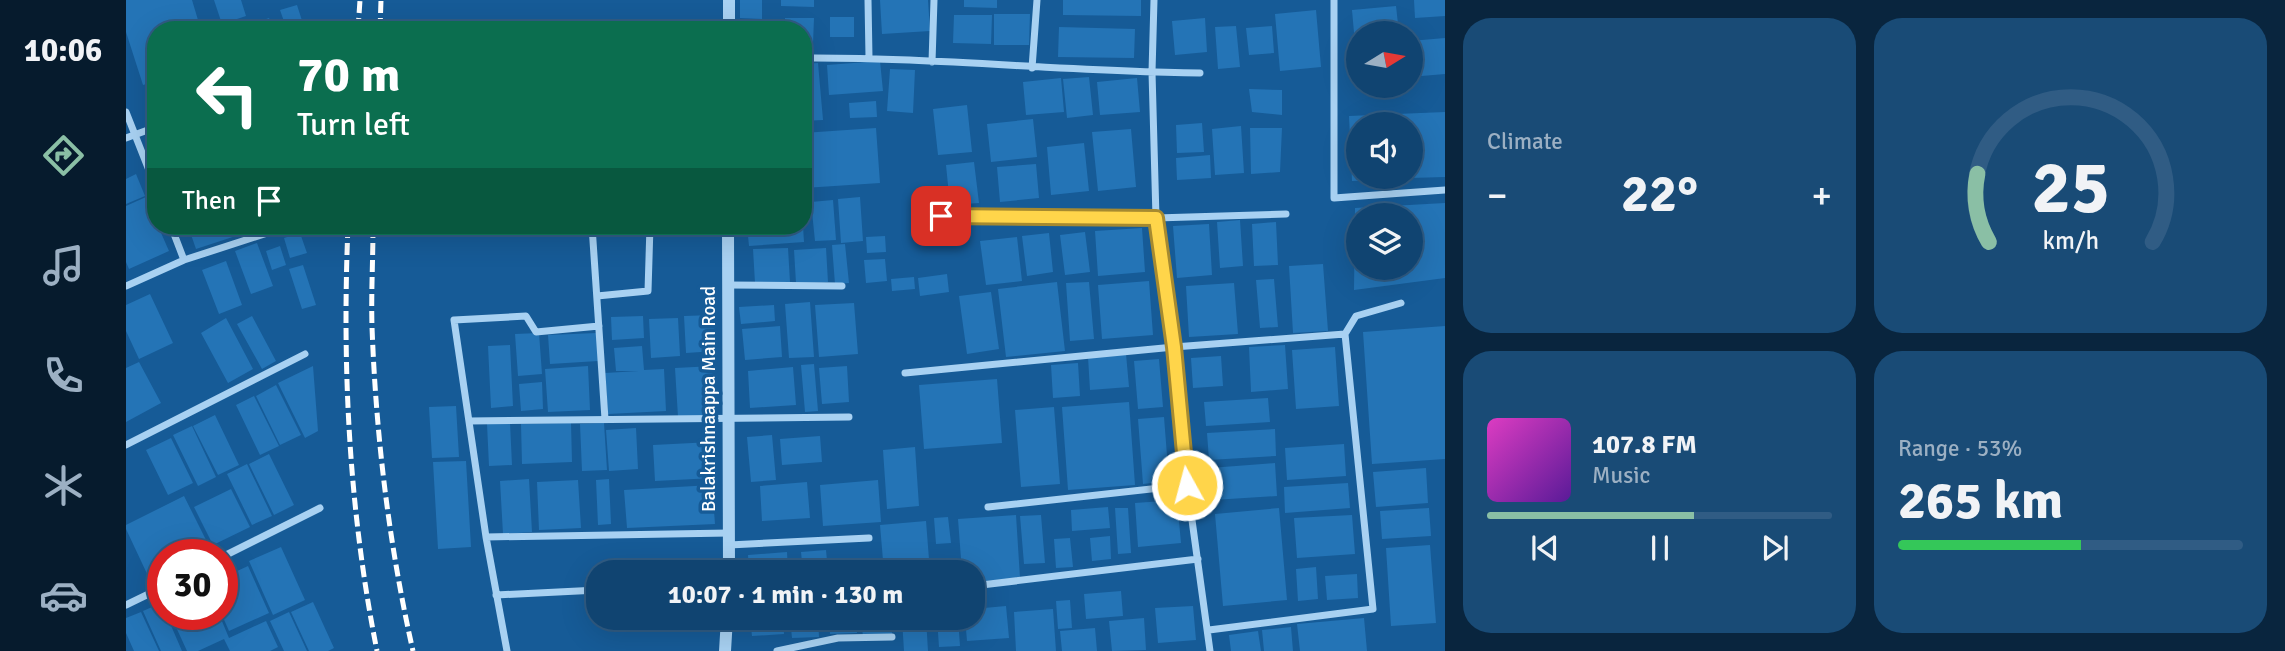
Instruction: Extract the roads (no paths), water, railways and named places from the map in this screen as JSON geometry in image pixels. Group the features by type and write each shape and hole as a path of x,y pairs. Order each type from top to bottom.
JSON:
{"street":[{"path":"729,0 729,21"},
{"path":"868,0 869,57"},
{"path":"932,62 934,0"},
{"path":"1032,68 1037,0"},
{"path":"1154,0 1152,72 1156,218 1174,347 1187,485 1210,651"},
{"path":"1334,0 1334,198 1445,190"},
{"path":"812,58 869,57 1032,68 1200,73"},
{"path":"126,112 147,165"},
{"path":"126,138 147,130"},
{"path":"941,216 1156,218 1286,214"},
{"path":"174,235 184,260"},
{"path":"126,286 184,260 261,235"},
{"path":"593,235 606,419"},
{"path":"597,296 648,291 650,235"},
{"name":"Balakrishnaappa Main Road","path":"728,235 729,560"},
{"path":"728,285 842,286"},
{"path":"1209,630 1373,609 1345,334 1356,316 1401,303"},
{"path":"508,651 486,537 454,320 526,316 536,332 599,326"},
{"path":"905,373 1174,347 1345,334"},
{"path":"126,445 305,354"},
{"path":"469,421 849,417"},
{"path":"988,506 1187,485"},
{"path":"238,549 320,508"},
{"path":"486,537 869,538"},
{"path":"985,585 1198,559"},
{"path":"496,595 586,591"},
{"path":"126,605 147,595"},
{"path":"725,651 726,630"},
{"path":"777,651 838,638 892,637"}],"railway":[{"path":"359,21 360,0"},
{"path":"380,21 381,0"},
{"path":"348,235 346,333 350,439 360,546 377,651"},
{"path":"373,235 372,327 380,449 397,571 413,651"}]}
